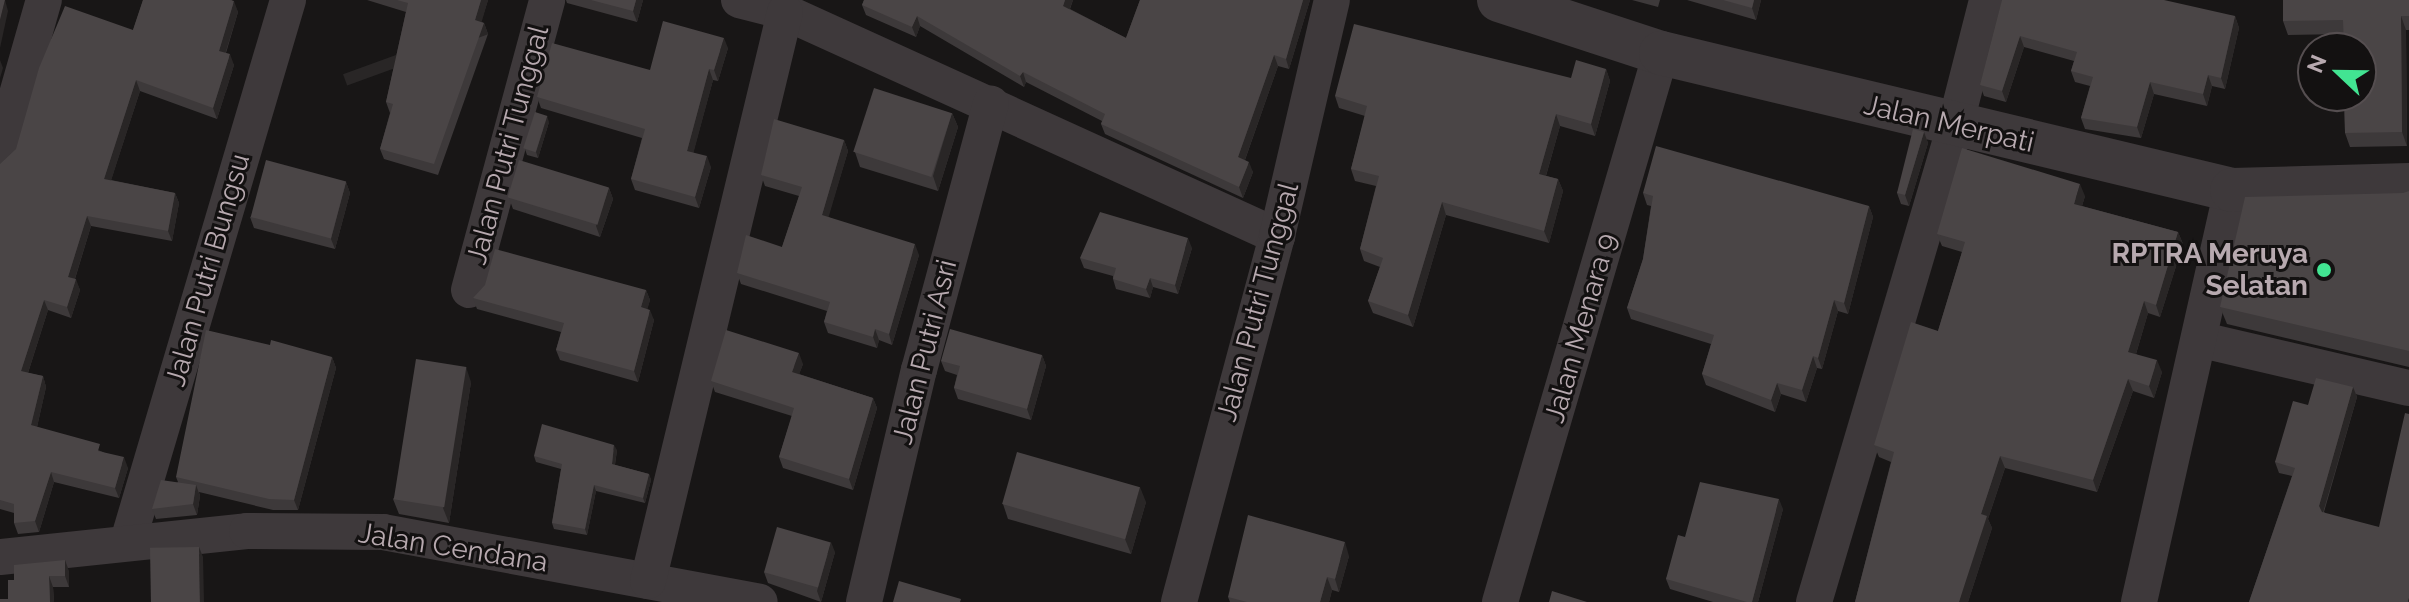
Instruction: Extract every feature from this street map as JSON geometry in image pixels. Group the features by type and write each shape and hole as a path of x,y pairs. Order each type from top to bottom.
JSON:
{"street":[{"path":"0,154 44,0"},
{"name":"Jalan Putri Bungsu","path":"128,541 288,0"},
{"name":"Jalan Putri Tunggal","path":"469,290 547,0"},
{"path":"739,0 785,12 1277,236"},
{"name":"Jalan Putri Tunggal","path":"1179,602 1277,236 1332,0"},
{"name":"Jalan Merpati","path":"1499,0 1661,53 2232,190 2409,185"},
{"path":"1814,602 1955,126 1987,0"},
{"path":"648,581 785,12"},
{"name":"Jalan Menara 9","path":"1500,602 1661,53"},
{"name":"Jalan Putri Asri","path":"864,602 919,370 991,104"},
{"path":"2139,602 2202,340 2232,190"},
{"path":"2202,340 2409,388"},
{"name":"Jalan Cendana","path":"0,557 128,541 247,531 383,532 760,602"}],"building":[{"path":"0,0 5,0 0,20"},
{"path":"143,0 234,1 219,51 230,54 213,108 136,80 104,179 175,193 168,231 87,216 68,277 76,279 67,307 44,300 21,371 43,376 31,425 100,444 98,451 124,457 115,488 51,472 35,521 14,523 14,504 0,500 0,164 16,149 39,68 65,6 133,30"},
{"path":"397,0 481,0 475,20 484,23 434,164 380,149 393,104 386,102 408,3"},
{"path":"591,0 636,0 633,11"},
{"path":"864,0 1065,0 1063,6 1126,38 1140,0 1303,0 1286,59 1274,55 1238,157 1249,162 1239,187 1101,124 1105,114 1023,72 1020,76 917,16 912,27 862,5"},
{"path":"1723,0 1754,0 1752,8"},
{"path":"2002,0 2164,0 2235,16 2221,78 2208,75 2203,94 2150,82 2137,127 2081,118 2093,77 2071,71 2077,52 2020,36 2002,91 1980,85"},
{"path":"2283,0 2409,0 2409,16 2401,16 2402,132 2345,133 2344,112 2377,112 2377,32 2343,32 2343,20 2283,21"},
{"path":"663,21 724,38 714,70 709,69 687,151 707,156 695,197 631,179 645,129 537,97 552,43 650,70"},
{"path":"1354,24 1571,78 1576,60 1606,69 1591,124 1556,114 1539,174 1558,179 1544,231 1442,202 1408,315 1368,301 1383,258 1360,249 1379,176 1351,169 1367,106 1335,96"},
{"path":"874,88 952,113 931,177 853,152"},
{"path":"535,112 547,116 536,152 523,148"},
{"path":"774,119 844,140 822,215 915,244 889,334 875,329 873,337 824,322 830,302 737,273 746,235 782,247 802,187 761,175"},
{"path":"1913,129 1924,132 1905,195 1897,193"},
{"path":"1656,146 1869,206 1844,303 1834,300 1818,358 1813,356 1802,390 1777,383 1771,400 1702,374 1714,335 1627,308 1643,259 1653,196 1643,193"},
{"path":"1962,148 2080,184 2074,204 2178,232 2156,305 2144,301 2128,352 2157,360 2149,386 2128,379 2093,480 2000,456 1981,514 1987,516 1959,602 1855,602 1894,452 1874,445 1911,322 1938,331 1965,242 1937,234"},
{"path":"266,160 346,181 331,238 251,217"},
{"path":"519,160 609,187 597,225 508,197"},
{"name":"RPTRA Meruya Selatan","path":"2409,191 2409,351 2220,307 2245,197"},
{"path":"1100,212 1188,238 1175,285 1150,278 1146,289 1113,279 1116,268 1080,258"},
{"path":"495,249 646,290 641,307 650,310 634,371 556,350 564,323 473,298 485,285"},
{"path":"950,329 1042,355 1027,409 954,388 960,366 941,361"},
{"path":"206,330 270,345 271,340 332,357 294,500 269,499 176,477"},
{"path":"726,330 799,353 792,372 873,398 849,479 779,457 794,408 711,381"},
{"path":"416,359 466,367 444,507 394,499"},
{"path":"2316,378 2353,387 2319,506 2322,512 2379,527 2405,413 2409,414 2408,602 2249,602 2295,468 2275,462 2293,401 2308,405"},
{"path":"542,424 614,445 612,464 649,474 643,498 594,485 585,529 552,523 562,464 534,456"},
{"path":"1017,452 1140,487 1125,539 1002,504"},
{"path":"161,480 196,485 193,504 152,509"},
{"path":"1700,482 1779,499 1752,602 1666,579 1678,535 1685,537"},
{"path":"1248,515 1345,542 1335,579 1327,577 1320,602 1247,602 1228,597"},
{"path":"777,527 831,542 818,588 764,572"},
{"path":"199,547 200,602 151,602 150,548"},
{"path":"65,560 65,576 49,576 50,602 0,602 0,599 8,599 8,580 14,580 14,565"},
{"path":"899,581 961,599 960,602 893,602"},
{"path":"1552,591 1587,602 1549,602"}],"place":[{"name":"RPTRA Meruya Selatan","path":"2324,270"}]}
